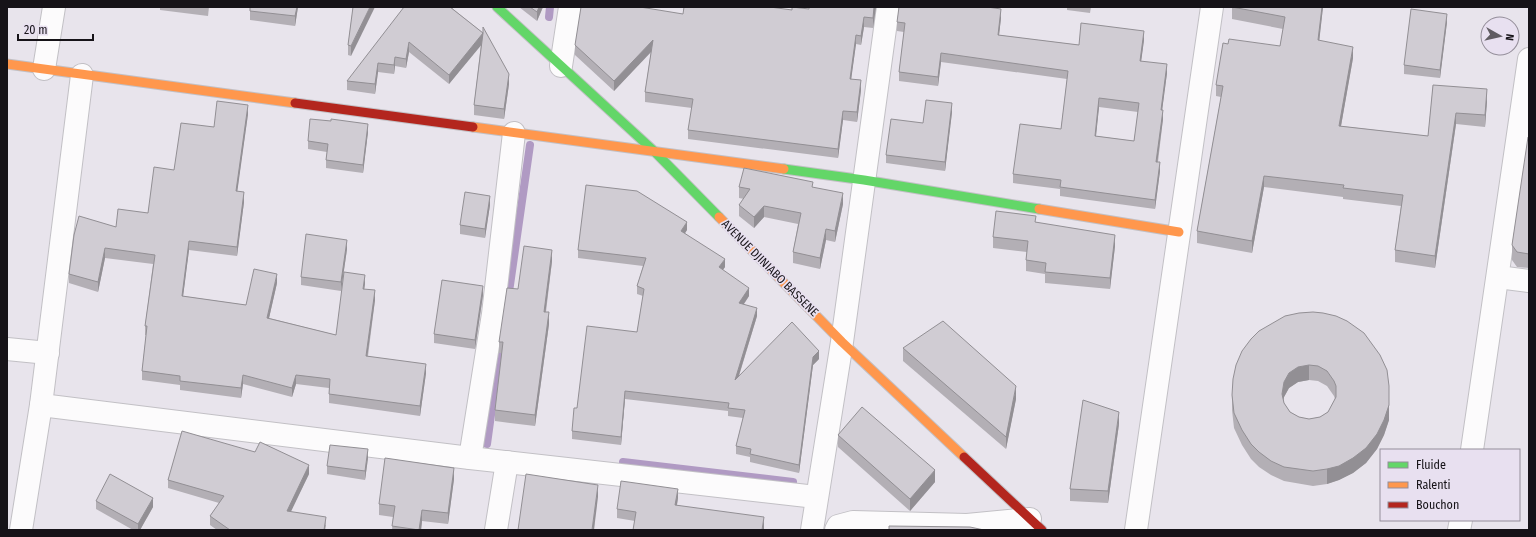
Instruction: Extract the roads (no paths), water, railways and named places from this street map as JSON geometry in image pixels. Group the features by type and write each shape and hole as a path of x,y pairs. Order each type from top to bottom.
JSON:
{"street":[{"path":"44,70 54,7"},
{"name":"AVENUE DJINIABO BASSENE","path":"497,7 655,152 842,342 1036,524"},
{"path":"561,66 570,7"},
{"path":"812,530 816,497 842,342 888,7"},
{"path":"1136,530 1212,7"},
{"path":"1472,449 1529,59"},
{"path":"7,64 864,180 1179,232"},
{"path":"20,530 41,405 82,75"},
{"path":"470,458 493,314 514,133"},
{"path":"1498,277 1529,281"},
{"path":"7,349 48,353"},
{"path":"41,405 470,458 816,497"},
{"path":"496,530 507,462"},
{"path":"836,530 838,526 853,522 967,525 1036,524"}],"waterway":[{"path":"549,17 550,7"},
{"path":"508,299 530,145"},
{"path":"487,444 501,342"},
{"path":"623,462 793,482"}]}
